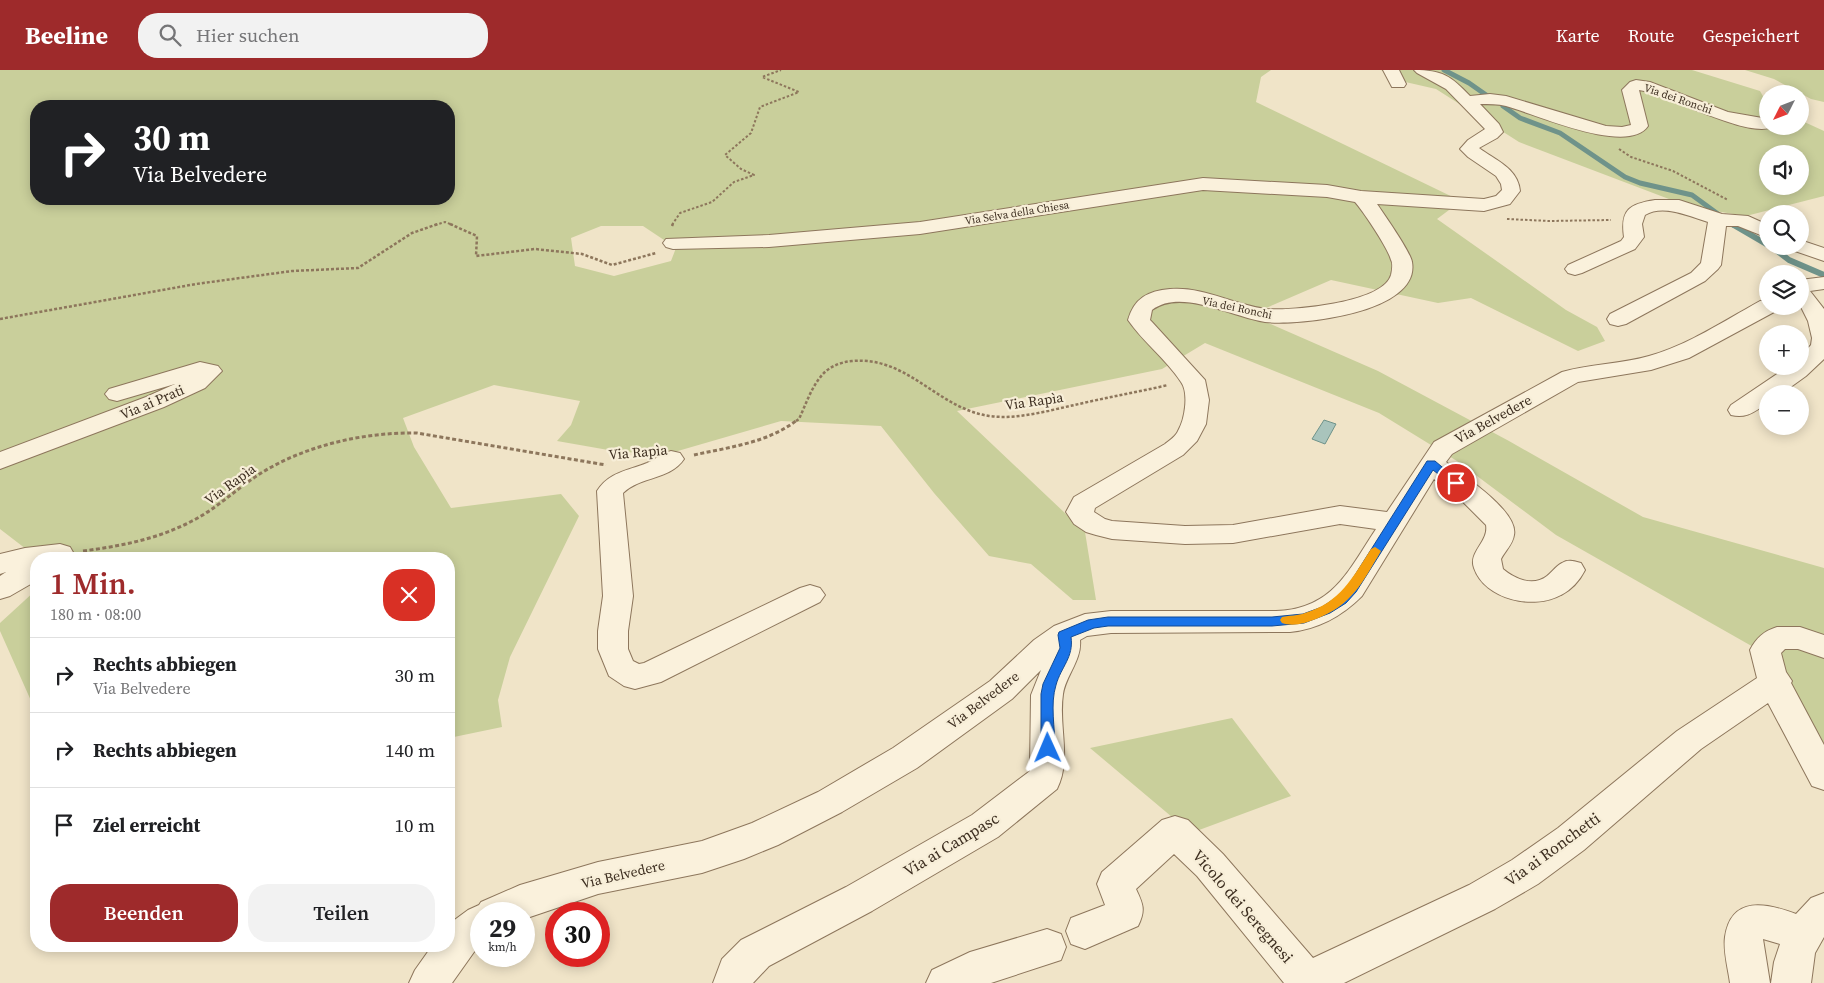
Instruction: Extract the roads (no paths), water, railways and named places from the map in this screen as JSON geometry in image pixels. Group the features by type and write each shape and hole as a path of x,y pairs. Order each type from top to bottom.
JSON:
{"street":[{"path":"1391,70 1398,84"},
{"path":"1361,197 1484,205 1496,203 1508,196 1511,191 1510,180 1469,149 1475,142 1492,134 1494,130 1472,108 1470,102 1464,99 1452,86 1422,70"},
{"name":"Via dei Ronchi","path":"1470,102 1482,99 1499,100 1601,130 1634,131 1640,126 1630,90 1636,86 1650,87 1732,118 1759,124"},
{"name":"Via Selva della Chiesa","path":"673,243 769,241 920,228 1203,184 1327,191 1361,197"},
{"name":"Via dei Ronchi","path":"1361,197 1369,206 1402,260 1403,270 1400,280 1393,288 1378,296 1336,310 1294,316 1256,314 1179,296 1154,299 1142,308 1139,320 1193,380 1197,388 1198,395 1192,428 1188,436 1170,452 1084,503 1080,512 1089,523 1112,530 1216,535 1252,531 1313,518 1340,515 1393,522"},
{"path":"1575,269 1628,244 1634,234 1632,219 1636,212 1642,208 1680,206 1727,214 1759,228"},
{"path":"1618,320 1708,270 1711,265 1718,222 1727,214"},
{"path":"1809,250 1824,255"},
{"path":"1809,284 1824,283"},
{"path":"1740,410 1806,364 1818,352 1823,344 1824,335 1809,303"},
{"name":"Via Belvedere","path":"520,902 589,881 702,857 766,834 830,802 905,758 1001,690 1013,680 1039,651 1064,635 1092,624 1108,622 1272,621 1304,619 1326,610 1341,600 1352,589 1431,464 1448,444 1558,383 1581,374 1651,363 1673,356 1697,346 1759,311"},
{"name":"Via ai Prati","path":"0,461 154,402 197,383 210,371 200,369 117,394"},
{"path":"671,459 661,468 617,482 610,491 618,596 612,631 613,650 620,668 636,677 650,674 810,595"},
{"path":"1431,464 1489,511 1500,523 1501,535 1487,559 1489,570 1497,580 1519,590 1534,592 1550,588 1571,570"},
{"path":"0,564 30,558"},
{"path":"0,589 30,571"},
{"name":"Via ai Campasc","path":"733,983 736,972 755,952 858,899 985,826 1045,779 1048,765 1047,694 1049,684 1066,648 1064,635"},
{"path":"1824,647 1800,638 1777,638 1766,650 1765,658 1824,776"},
{"name":"Via ai Ronchetti","path":"1306,982 1482,897 1525,872 1571,839 1689,740 1776,681"},
{"name":"Vicolo dei Seregnesi","path":"1085,931 1125,914 1123,901 1115,884 1175,831 1210,865 1306,982"},
{"path":"1750,983 1744,937 1746,929 1752,923 1813,923 1794,960 1791,983"},
{"path":"455,947 470,931"},
{"path":"946,983 970,971 1047,948"},
{"path":"429,983 451,952"}],"water":[{"path":"1324,420 1336,424 1325,444 1312,439"}],"waterway":[{"path":"1444,70 1469,83 1489,97"},
{"path":"1503,106 1520,118 1560,133 1625,177 1640,183 1692,195 1733,225"},
{"path":"1732,224 1759,240"},
{"path":"1783,255 1789,260 1824,275"}]}
